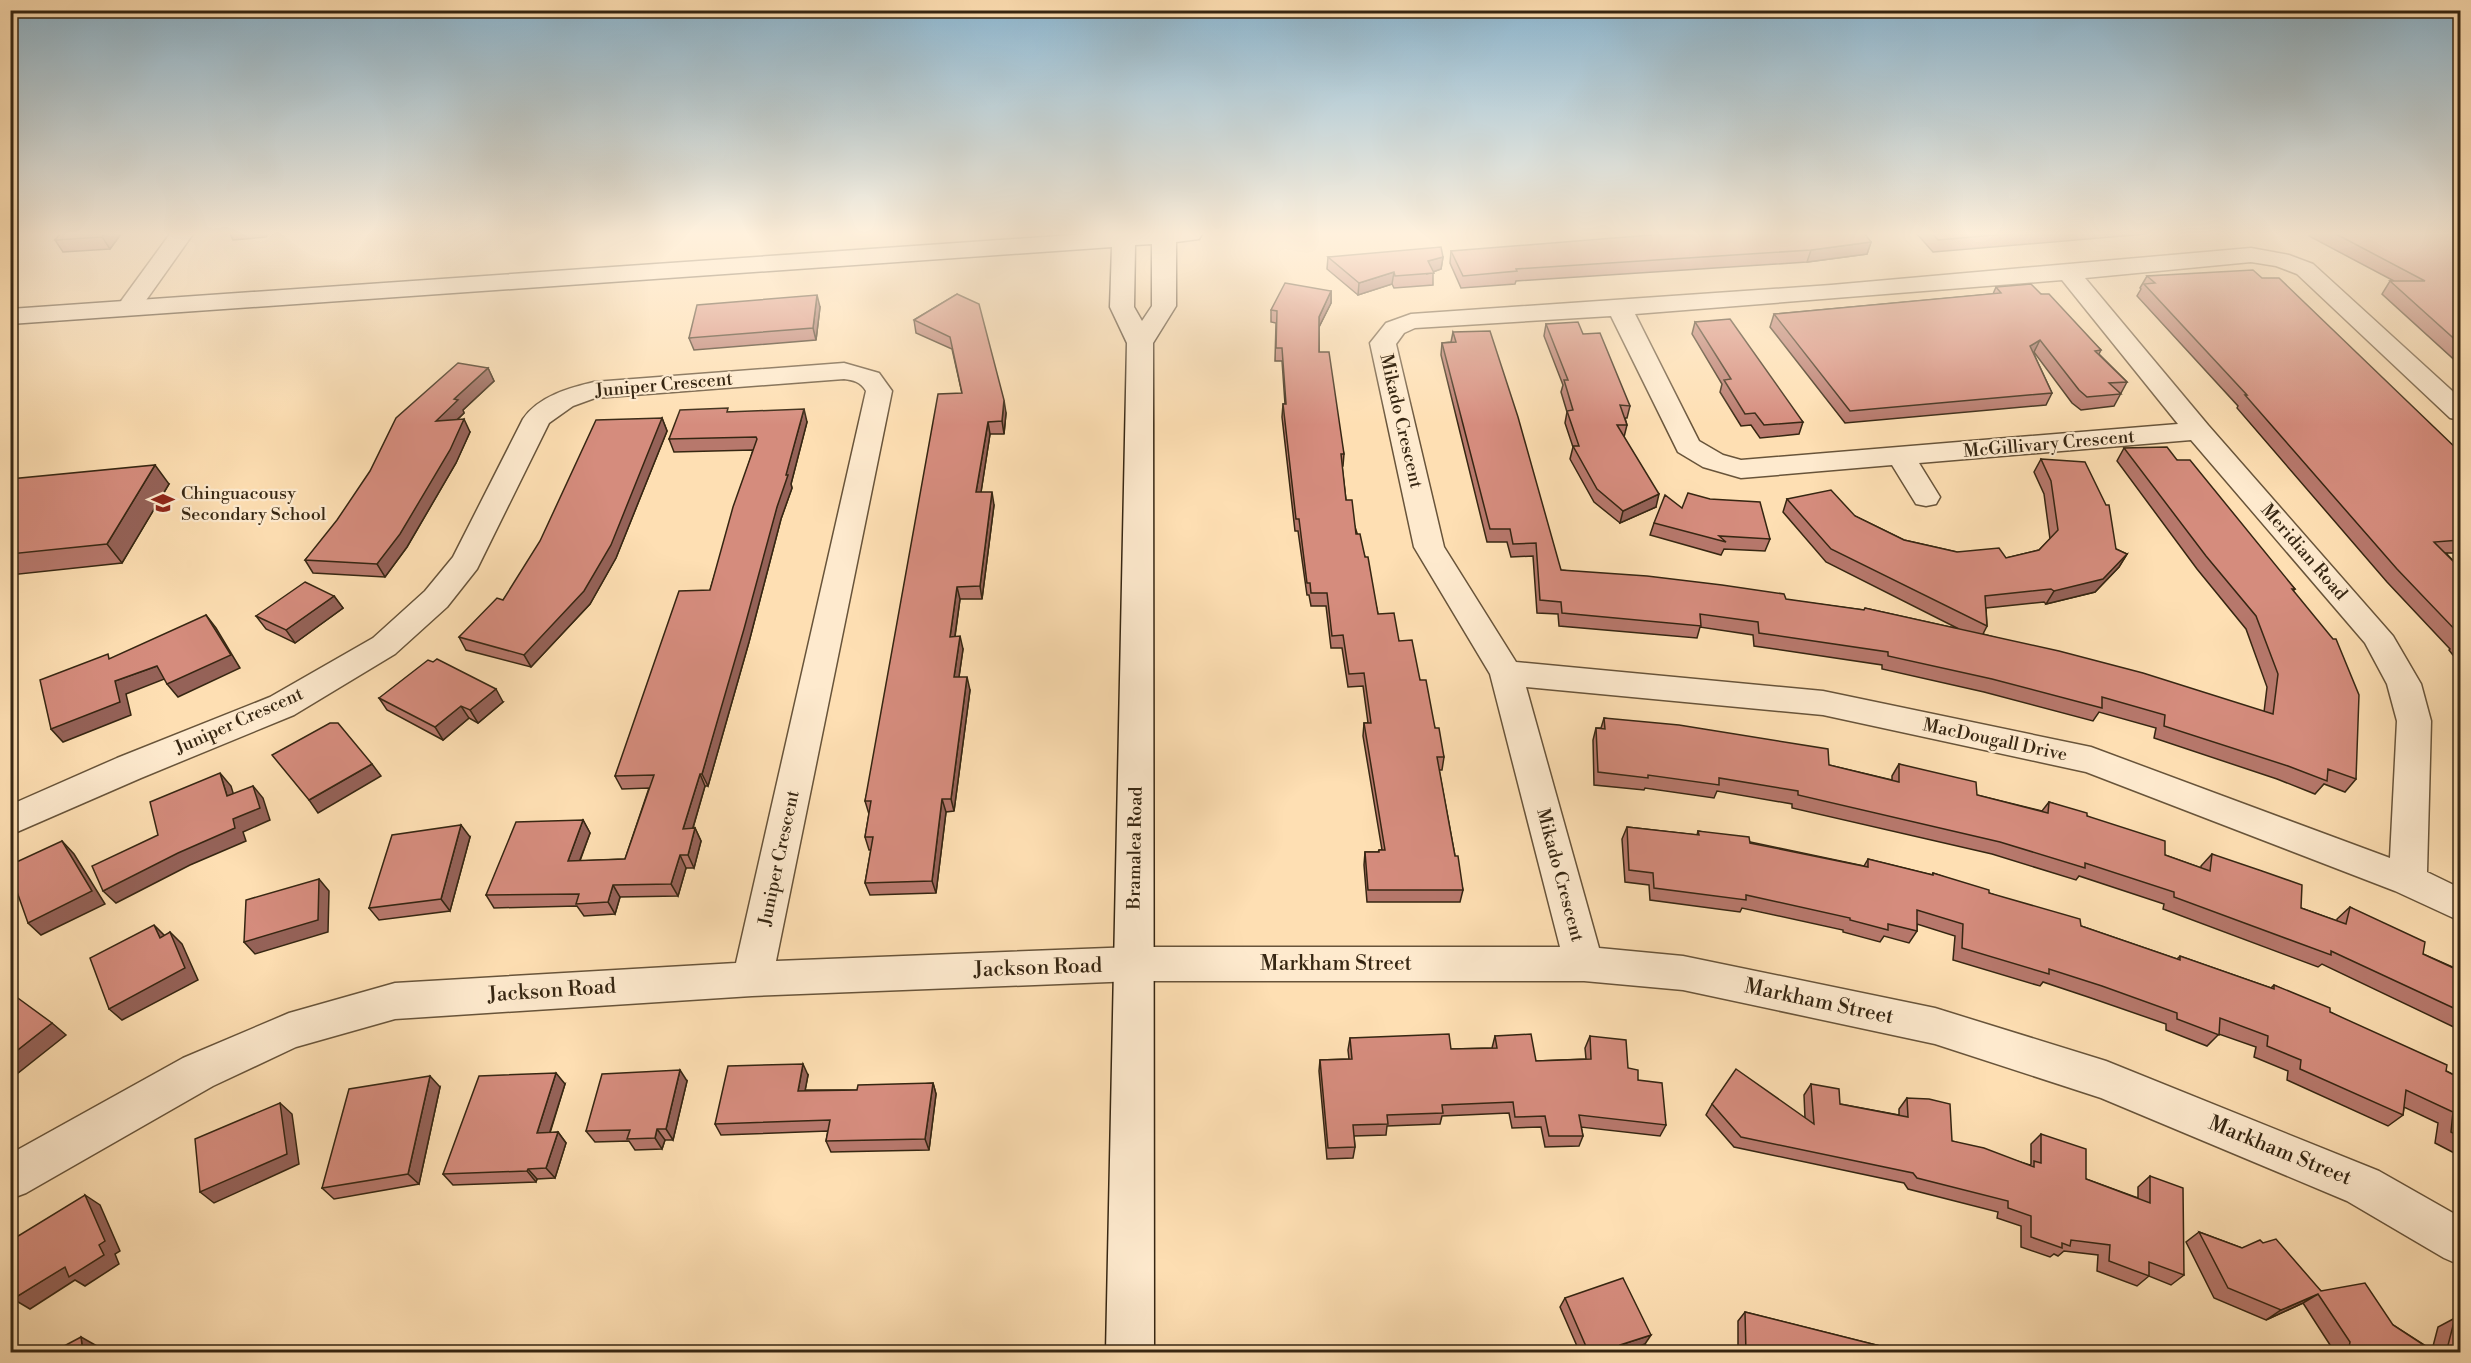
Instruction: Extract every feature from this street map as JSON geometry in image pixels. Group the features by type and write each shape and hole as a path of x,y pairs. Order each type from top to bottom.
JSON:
{"street":[{"path":"128,308 136,298"},
{"path":"10,316 274,298"},
{"name":"Bramalea Road","path":"1122,298 1122,307 1140,343 1130,1353"},
{"path":"1140,343 1164,306 1164,298"},
{"name":"Mikado Crescent","path":"1584,964 1506,673 1429,547 1383,343 1395,328 1411,321 1757,298"},
{"name":"Meridian Road","path":"2088,298 2198,431 2377,636 2404,684 2414,721 2408,880"},
{"name":"Mikado Crescent","path":"2337,298 2460,412"},
{"name":"McGillivary Crescent","path":"1620,308 1688,446 1708,460 1741,469 2198,431"},
{"name":"Juniper Crescent","path":"10,821 129,768 282,706 384,646 436,599 466,562 537,419 563,400 594,390 844,371 861,373 876,382 879,391 752,979"},
{"path":"1901,457 1926,497"},
{"name":"MacDougall Drive","path":"1506,673 1823,703 2091,760 2408,880 2460,904"},
{"name":"Markham Street","path":"1134,964 1584,964 1683,973 1935,1026 2106,1080 2363,1186 2460,1242"},
{"name":"Jackson Road","path":"10,1178 198,1072 289,1031 395,1001 752,979 1134,964"}],"building":[{"path":"786,298 817,298 813,328 689,338 697,305"},
{"path":"951,298 965,298 979,304 1004,400 1002,421 988,422 976,492 992,492 980,586 957,587 950,637 960,636 954,677 967,677 951,799 942,799 932,881 865,883 873,837 865,837 871,801 865,801 938,394 962,393 950,337 914,320"},
{"path":"1277,298 1328,298 1319,317 1319,352 1329,352 1344,454 1341,454 1346,500 1352,500 1356,534 1360,534 1365,557 1368,557 1378,614 1394,613 1399,641 1412,640 1420,680 1426,680 1435,728 1439,728 1444,757 1437,757 1463,890 1368,890 1365,852 1385,850 1364,723 1371,723 1364,673 1349,674 1343,635 1332,636 1327,593 1311,593 1310,583 1307,583 1299,519 1296,519 1283,404 1286,404 1282,348 1276,348 1277,311 1271,310"},
{"path":"1951,298 2052,298 2101,350 2095,351 2127,382 2109,383 2121,394 2087,397 2040,340 2030,346 2052,393 1850,411 1774,314"},
{"path":"2157,298 2299,298 2460,452 2460,540 2434,542 2460,568 2460,635 2397,569 2245,395 2247,395"},
{"path":"2408,298 2460,298 2460,344"},
{"path":"1730,319 1803,422 1764,425 1755,413 1745,414 1724,380 1731,379 1695,322"},
{"path":"1578,322 1583,334 1600,333 1630,406 1620,405 1627,425 1617,425 1659,494 1623,511 1597,489 1573,446 1579,446 1567,411 1573,410 1564,380 1568,380 1546,324"},
{"path":"1490,331 1518,417 1561,570 1647,576 1722,585 1784,594 1786,599 1864,610 1865,608 2059,651 2143,673 2273,714 2278,674 2256,616 2206,556 2124,448 2167,447 2177,460 2190,460 2295,589 2292,589 2333,639 2336,639 2359,695 2356,779 2328,769 2327,781 2164,726 2165,715 2102,697 2102,708 1992,679 1888,656 1888,652 1759,633 1758,622 1700,614 1701,626 1562,613 1561,602 1540,600 1536,543 1513,544 1510,529 1490,529 1442,343 1456,342 1453,332"},
{"path":"458,363 488,368 454,399 458,400 436,421 464,419 450,450 400,534 377,564 305,560 337,520 370,471 396,418"},
{"path":"728,408 727,412 804,409 786,475 788,475 744,629 702,774 700,774 683,829 695,828 688,855 680,855 671,884 613,885 608,902 576,904 579,894 486,895 516,822 583,820 568,861 625,859 654,775 615,776 679,591 710,590 733,507 757,439 756,437 669,439 680,410"},
{"path":"662,418 611,545 584,591 524,655 459,637 497,598 503,600 540,541 596,420"},
{"path":"2041,459 2085,462 2106,505 2109,505 2116,549 2127,554 2103,579 2054,591 2051,589 1985,596 1987,626 1831,549 1787,499 1831,490 1855,516 1904,540 1957,552 1999,548 2006,558 2039,550 2058,530 2051,481"},
{"path":"155,465 107,544 10,554 10,479"},
{"path":"1688,493 1710,499 1760,502 1770,539 1719,536 1726,542 1654,523 1665,495 1682,508"},
{"path":"305,582 334,596 286,630 256,616"},
{"path":"206,615 231,655 167,684 157,666 115,681 120,702 51,729 40,680 108,654 109,659"},
{"path":"437,659 496,689 470,710 461,706 435,727 379,698 428,660 433,662"},
{"path":"1604,718 1679,725 1828,749 1829,765 1899,782 1899,764 1976,782 1977,795 2048,813 2049,802 2087,813 2087,816 2165,841 2165,855 2210,871 2212,854 2262,871 2302,885 2301,908 2346,924 2350,907 2425,942 2423,954 2460,971 2460,1011 2331,951 2331,955 2174,897 2174,892 2085,863 2085,868 2000,842 1798,795 1798,791 1719,778 1719,785 1648,775 1648,778 1598,772 1596,728 1605,729"},
{"path":"330,723 338,723 372,764 309,800 272,755"},
{"path":"220,773 227,796 253,786 260,808 233,819 235,828 178,853 103,891 92,866 158,835 150,802"},
{"path":"461,825 441,899 369,908 392,835"},
{"path":"1627,827 1699,835 1698,831 1749,837 1750,843 1868,867 1868,859 1933,875 1933,873 1989,890 1989,893 2080,919 2081,926 2180,960 2180,956 2274,989 2274,985 2330,1008 2330,1012 2447,1065 2446,1071 2460,1078 2460,1137 2451,1132 2453,1112 2406,1090 2403,1115 2300,1069 2301,1060 2267,1046 2268,1036 2220,1018 2219,1035 2177,1019 2177,1013 2102,986 2049,969 2049,974 1962,948 1963,924 1917,910 1917,931 1888,924 1888,930 1850,920 1850,918 1746,895 1746,900 1654,888 1653,873 1629,870"},
{"path":"62,841 92,891 28,923 10,872 10,865"},
{"path":"319,879 318,920 244,942 246,900"},
{"path":"154,925 160,938 170,932 185,968 109,1009 90,958"},
{"path":"10,993 52,1023 10,1056"},
{"path":"1449,1034 1451,1049 1497,1048 1495,1036 1531,1034 1536,1061 1591,1059 1590,1036 1626,1040 1628,1068 1638,1070 1638,1080 1662,1083 1666,1125 1579,1115 1583,1136 1549,1136 1545,1116 1515,1117 1513,1102 1442,1105 1443,1113 1387,1115 1388,1124 1353,1125 1355,1147 1328,1148 1320,1060 1352,1059 1350,1038"},
{"path":"803,1064 798,1091 857,1090 858,1085 933,1083 925,1139 826,1141 830,1120 715,1124 728,1066"},
{"path":"1736,1069 1814,1124 1811,1084 1839,1089 1840,1104 1908,1117 1907,1098 1929,1099 1950,1104 1952,1141 1984,1148 2034,1167 2034,1161 2041,1163 2041,1134 2086,1149 2086,1179 2150,1203 2150,1176 2183,1188 2184,1275 2149,1262 2149,1276 2109,1261 2110,1245 2071,1240 2070,1246 2062,1243 2062,1248 2031,1237 2031,1216 2008,1208 2008,1201 1917,1178 1913,1173 1741,1137 1712,1104"},
{"path":"680,1070 666,1129 657,1129 655,1138 627,1139 630,1130 586,1131 602,1074"},
{"path":"556,1073 537,1133 558,1132 546,1168 528,1169 527,1171 443,1174 479,1076"},
{"path":"430,1076 408,1174 322,1188 349,1089"},
{"path":"280,1103 287,1154 200,1192 195,1139"},
{"path":"85,1195 105,1241 99,1245 104,1255 69,1277 65,1267 13,1299 10,1291 10,1241"},
{"path":"2199,1232 2242,1248 2260,1240 2263,1243 2276,1239 2321,1291 2365,1283 2393,1325 2436,1353 2348,1353 2350,1342 2318,1294 2281,1310 2228,1288"},
{"path":"1623,1278 1651,1335 1620,1345 1624,1353 1585,1353 1588,1351 1565,1298"},
{"path":"1745,1312 1908,1353 1746,1353"},
{"path":"2455,1318 2460,1321 2460,1353 2446,1353"},
{"path":"81,1337 83,1353 51,1353"}],"place":[{"name":"Chinguacousy Secondary School","path":"163,503"}]}
